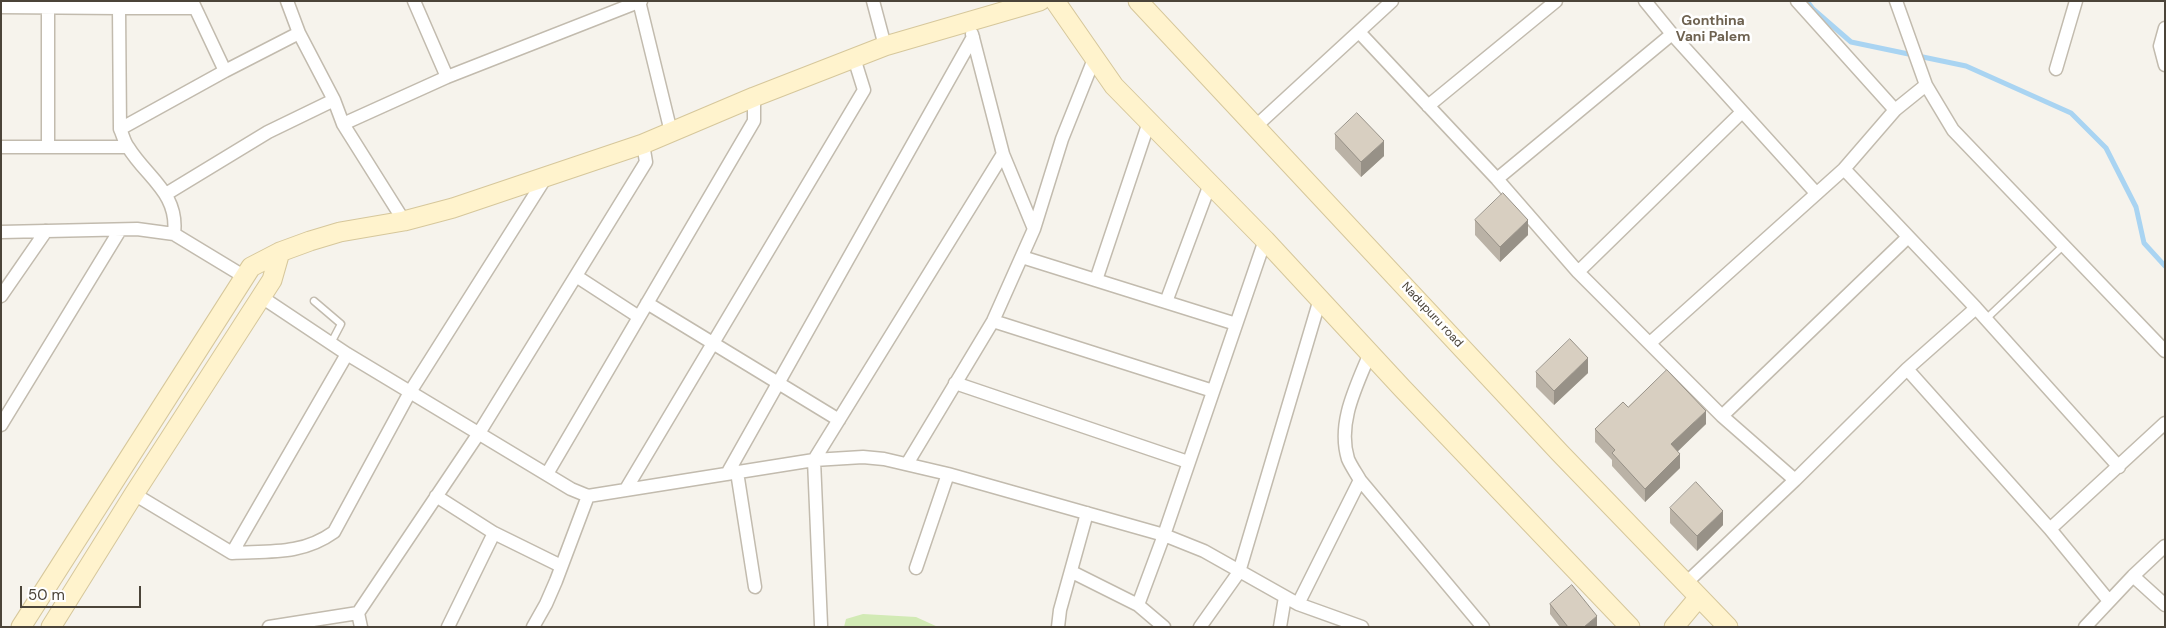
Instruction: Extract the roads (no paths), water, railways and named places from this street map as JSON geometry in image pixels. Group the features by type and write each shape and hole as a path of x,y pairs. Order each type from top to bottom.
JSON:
{"street":[{"path":"287,1 299,33 334,100 343,124 404,221"},
{"path":"414,1 447,76"},
{"path":"343,124 447,76 639,1 670,132"},
{"path":"873,1 885,46"},
{"path":"21,627 251,267 280,252 310,241 340,232 404,221 453,208 546,177 643,144 754,97 885,46 971,30 1040,1"},
{"path":"1055,1 1114,86 1265,240 1370,354 1630,627"},
{"name":"Nadupuru road","path":"1138,1 1560,453 1728,627"},
{"path":"1255,126 1392,1"},
{"path":"1428,106 1556,1"},
{"path":"1645,1 1672,34 1816,193"},
{"path":"1797,1 1895,110"},
{"path":"1896,1 1926,85 1953,130 2165,351"},
{"path":"2056,69 2076,1"},
{"path":"1,7 119,8 193,5 225,71"},
{"path":"48,6 48,147"},
{"path":"119,8 120,129 127,147 166,194 175,221 174,234"},
{"path":"2165,28 2160,46 2165,65"},
{"path":"971,30 1003,154 1034,229"},
{"path":"755,588 732,473 779,382 971,30"},
{"path":"1359,32 1497,179 1578,272 1722,416 1795,480"},
{"path":"120,129 299,33"},
{"path":"1497,179 1672,34"},
{"path":"626,489 864,90 854,58"},
{"path":"907,464 993,321 1034,229 1062,139 1094,59"},
{"path":"1650,343 1844,169 1895,110 1926,85"},
{"path":"547,474 754,121 754,97"},
{"path":"166,194 268,132 334,100"},
{"path":"1578,272 1742,112"},
{"path":"1096,280 1149,122"},
{"path":"360,627 358,613 479,433 646,162 643,144"},
{"path":"1,147 127,147"},
{"path":"821,625 814,460 1003,154"},
{"path":"1844,169 1976,308 2119,467"},
{"path":"134,494 232,553 296,550 318,543 334,532 410,392 546,177"},
{"path":"1166,302 1210,184"},
{"path":"1,232 137,229 174,234 245,277"},
{"path":"1,425 120,230"},
{"path":"1,296 46,231"},
{"path":"1722,416 1908,237"},
{"path":"1138,605 1164,535 1265,240"},
{"path":"51,627 260,296 272,280 280,252"},
{"path":"1022,257 1236,324"},
{"path":"576,276 640,317"},
{"path":"260,296 347,354 572,489 588,496 814,460 863,457 907,464 1164,535 1204,551 1298,604 1345,624 1362,627"},
{"path":"1200,627 1240,572 1320,299"},
{"path":"647,303 839,420"},
{"path":"1686,583 1795,480 1907,369 1976,308"},
{"path":"993,321 1213,391"},
{"path":"232,553 347,354"},
{"path":"1370,354 1352,398 1344,438 1349,460 1360,480 1483,627"},
{"path":"1907,369 2050,529 2109,601"},
{"path":"955,383 1188,462"},
{"path":"2050,529 2165,423"},
{"path":"916,568 948,474"},
{"path":"1298,604 1360,480"},
{"path":"436,496 494,533 561,566"},
{"path":"533,627 546,604 588,496"},
{"path":"1058,627 1060,610 1087,513"},
{"path":"448,627 494,533"},
{"path":"2085,627 2132,576 2165,546"},
{"path":"1072,572 1138,605 1164,627"},
{"path":"2132,576 2165,605"},
{"path":"1280,627 1285,597"},
{"path":"1674,627 1699,597"},
{"path":"269,627 358,613"}],"lane":[{"path":"1985,319 2063,246"},
{"path":"314,301 341,324 331,343"}],"waterway":[{"path":"1807,1 1813,9 1851,42 1966,66 2071,113 2106,148 2136,207 2144,243 2165,266"}],"district":[{"name":"Gonthina Vani Palem","path":"1713,30"}]}
